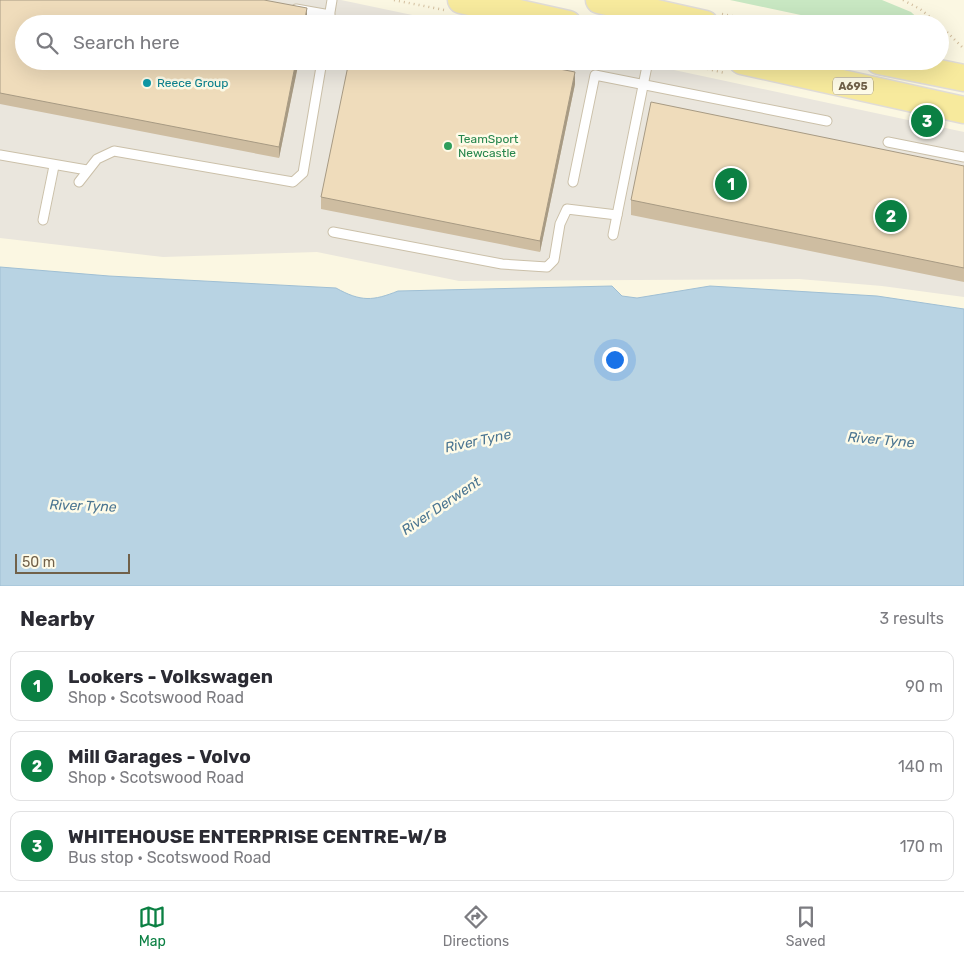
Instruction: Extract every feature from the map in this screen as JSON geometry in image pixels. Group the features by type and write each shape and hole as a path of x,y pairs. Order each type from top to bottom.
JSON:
{"main road":[{"path":"461,0 528,15"},
{"path":"599,0 646,15"},
{"name":"A695","path":"783,70 964,110"},
{"name":"A695","path":"924,70 964,78"}],"lane":[{"path":"330,15 332,0"},
{"path":"283,7 311,15"},
{"path":"79,182 97,159 114,151 293,182 303,173 320,70"},
{"path":"613,235 646,70"},
{"path":"573,182 595,75 827,121"},
{"path":"888,142 964,157"},
{"path":"0,155 54,166 87,170"},
{"path":"43,220 54,166"},
{"path":"333,232 502,264 547,267 554,260 560,224 566,210 617,215"}],"path":[{"path":"903,0 920,8 929,15"},
{"path":"949,33 964,49"}],"shaded area":[{"path":"0,0 341,0 412,15 15,15 15,70 674,70 964,132 964,297 882,286 799,279 459,281 317,252 163,257 0,238"}],"green space":[{"path":"730,0 882,0 914,15 801,15"}],"water":[{"path":"0,267 109,276 336,288 360,298 381,297 398,291 612,286 622,296 637,298 710,286 877,296 964,309 964,586 0,586"}],"building":[{"name":"Reece Group","path":"0,0 264,0 307,8 306,15 15,15 15,70 294,70 279,147 0,93"},
{"name":"TeamSport Newcastle","path":"347,70 565,70 575,72 540,241 321,197"},
{"path":"651,102 964,166 964,268 631,200"}],"place":[{"name":"Reece Group","path":"147,83"},
{"name":"WHITEHOUSE ENTERPRISE CENTRE-W/B","path":"927,121"},
{"name":"TeamSport Newcastle","path":"448,146"},
{"name":"Lookers - Volkswagen","path":"731,184"},
{"name":"Mill Garages - Volvo","path":"891,216"}],"water label":[{"name":"River Tyne","path":"881,440"},
{"name":"River Tyne","path":"478,441"},
{"name":"River Tyne","path":"83,506"},
{"name":"River Derwent","path":"441,506"}]}
